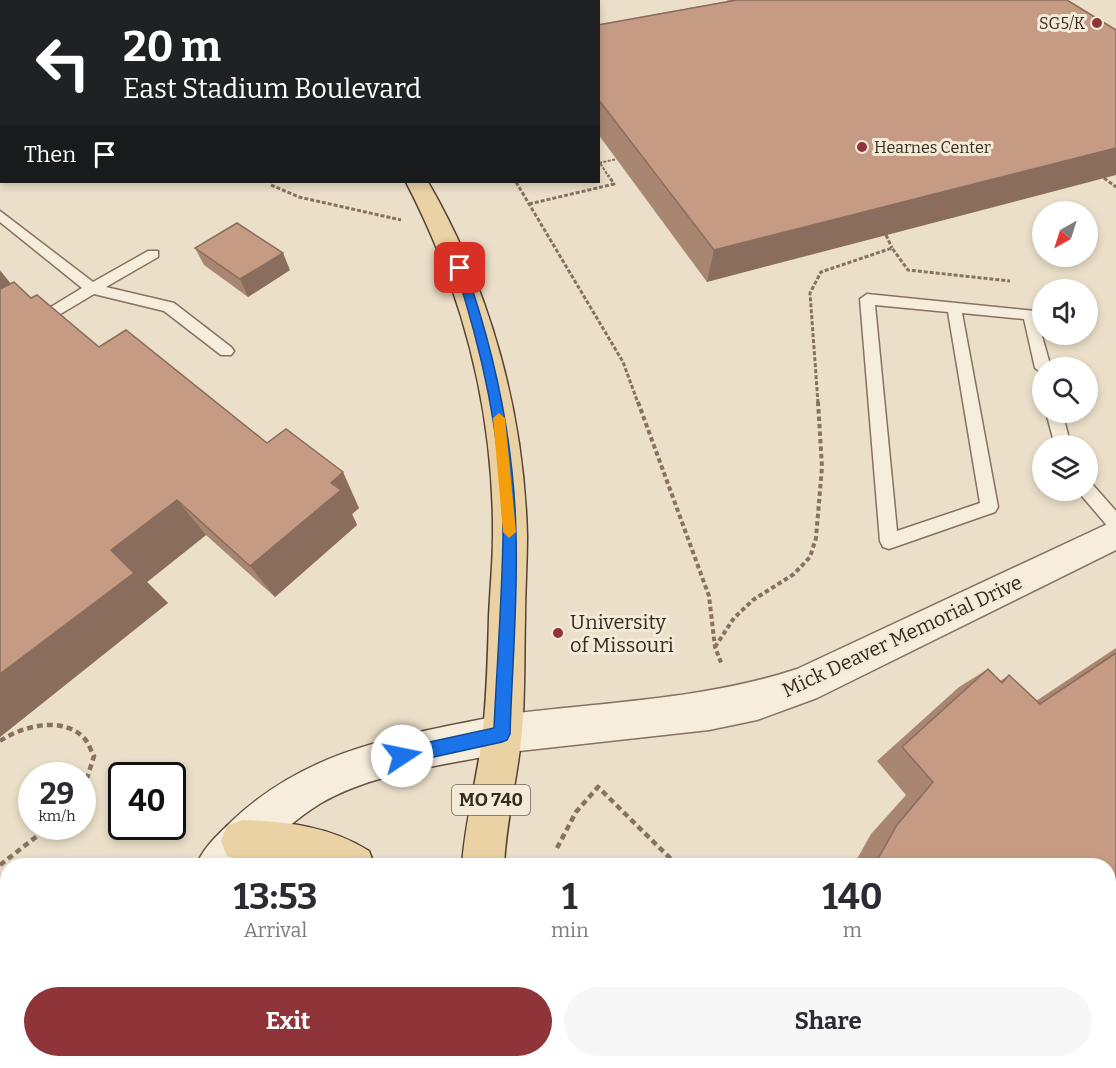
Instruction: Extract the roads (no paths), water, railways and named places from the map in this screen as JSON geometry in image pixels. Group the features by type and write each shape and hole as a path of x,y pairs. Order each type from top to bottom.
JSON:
{"main road":[{"name":"MO 740","path":"418,183 436,215 460,268 476,315 499,418 510,536 502,734 483,842 483,858"},
{"path":"229,853 305,845 341,858"}],"street":[{"name":"Mick Deaver Memorial Drive","path":"229,853 264,820 318,783 368,762 502,734 596,721 709,711 757,701 804,685 1116,534"}],"lane":[{"path":"0,215 92,289 169,308 226,351"},
{"path":"0,345 153,254"},
{"path":"954,307 989,507 889,541 867,299 954,307 1030,315 1040,357"},
{"path":"1096,501 1116,524"}],"place":[{"name":"SG5/K","path":"1097,23"},
{"name":"Hearnes Center","path":"862,147"},
{"name":"University of Missouri","path":"558,633"}]}
